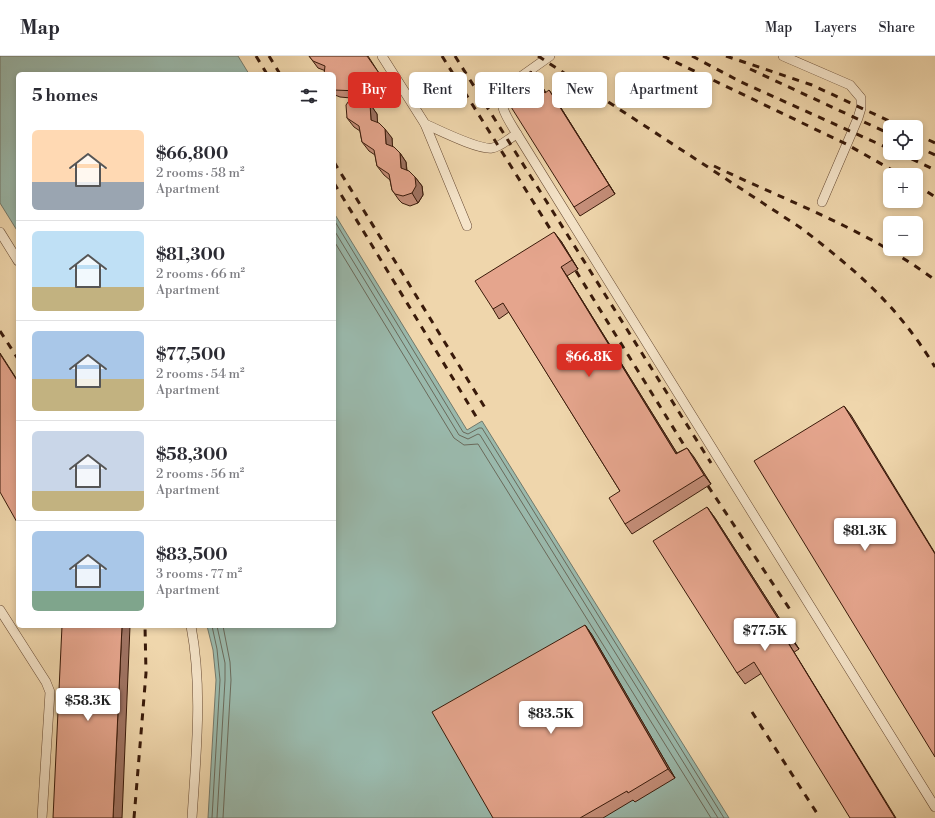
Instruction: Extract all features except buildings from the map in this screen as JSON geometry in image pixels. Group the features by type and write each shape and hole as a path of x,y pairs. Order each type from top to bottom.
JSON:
{"lane":[{"path":"382,56 424,124 467,226"},
{"path":"550,56 509,83 501,94 503,111 935,808"},
{"path":"784,56 850,85 861,98 861,108 858,118 822,202"},
{"path":"424,124 474,144 492,148 498,146 516,134"},
{"path":"0,232 16,258"},
{"path":"0,610 46,682 50,692 42,818"},
{"path":"191,628 194,640 198,710 192,818"}],"water":[{"path":"0,56 238,56 248,72 16,72 16,229 0,203"},
{"path":"336,216 467,430 482,421 729,818 208,818 216,680 213,650 208,628 336,628"}],"railway":[{"path":"256,56 266,72"},
{"path":"269,56 279,72"},
{"path":"442,56 559,243"},
{"path":"455,56 711,463"},
{"path":"538,56 801,228 822,244 858,275 891,307 921,345 935,367"},
{"path":"663,56 846,144 889,168"},
{"path":"692,56 741,82 883,146"},
{"path":"726,56 812,85 887,120"},
{"path":"750,69 883,131"},
{"path":"923,137 935,143"},
{"path":"923,149 935,155"},
{"path":"914,160 935,170"},
{"path":"336,165 487,411"},
{"path":"714,166 855,231 883,246 935,280"},
{"path":"336,186 477,418"},
{"path":"923,189 935,197"},
{"path":"576,271 692,458"},
{"path":"0,331 16,356"},
{"path":"708,486 793,614"},
{"path":"134,818 146,673 145,628"},
{"path":"752,712 820,818"}]}
